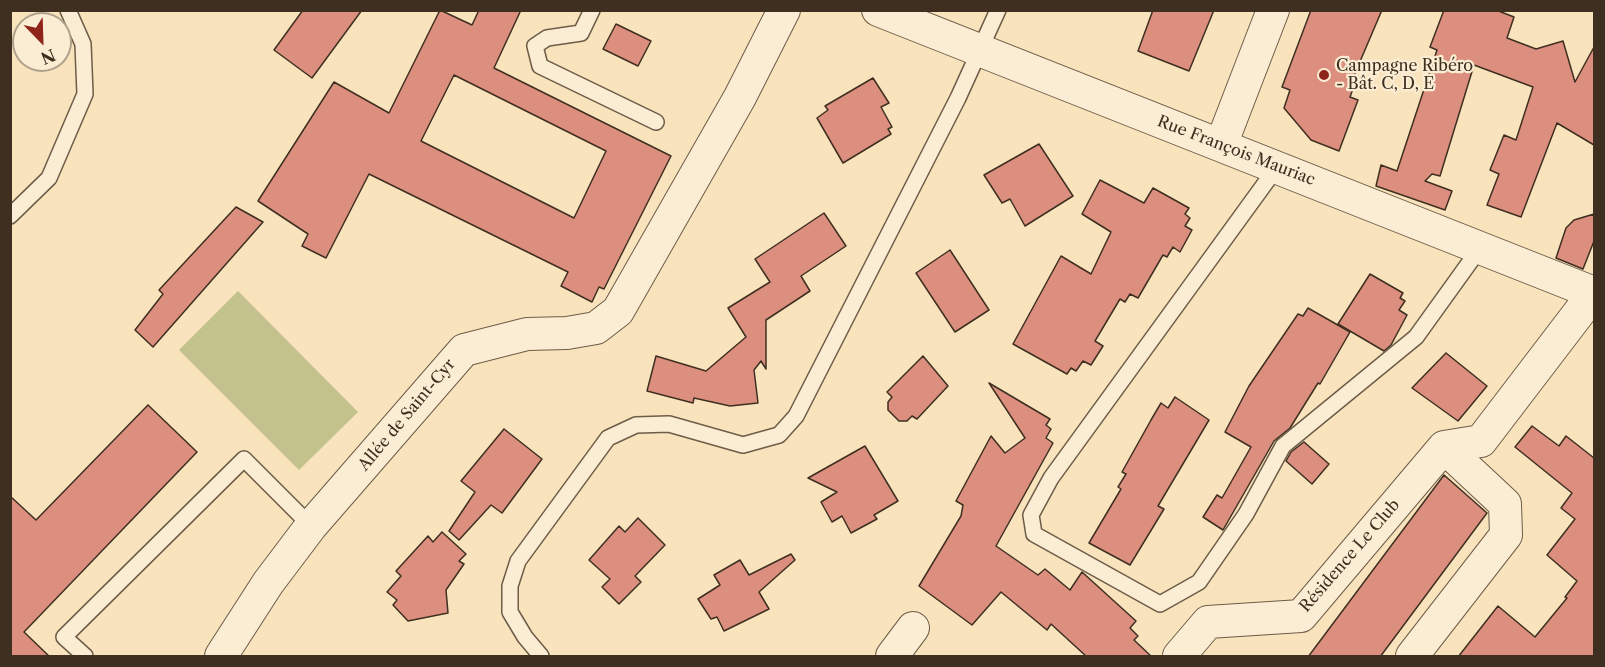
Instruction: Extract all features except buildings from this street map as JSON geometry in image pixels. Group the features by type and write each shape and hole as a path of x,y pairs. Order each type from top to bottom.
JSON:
{"street":[{"name":"Allée de Saint-Cyr","path":"221,657 268,584 311,526 464,350 527,334 567,333 596,328 618,311 740,97 784,10"},
{"name":"Rue François Mauriac","path":"878,10 1594,293"},
{"path":"1221,145 1273,10"},
{"path":"1444,447 1481,441 1594,293"},
{"path":"1412,657 1506,536 1505,504 1444,447"},
{"name":"Résidence Le Club","path":"1179,657 1208,622 1301,616 1444,447"},
{"path":"892,657 913,628"}],"lane":[{"path":"10,216 49,178 85,94 83,44 68,10"},
{"path":"592,10 581,33 547,38 535,46 540,66 656,122"},
{"path":"541,657 525,637 510,612 510,586 518,561 608,438 636,425 669,424 743,445 779,435 796,416 958,98 998,10"},
{"path":"1277,167 1051,478 1031,515 1034,534 1160,604 1199,582 1246,514 1282,446 1416,337 1480,248"},
{"path":"85,657 64,637 244,459 311,526"}],"shaded area":[{"path":"238,291 358,412 299,470 179,350"}],"place":[{"name":"Campagne Ribéro - Bât. C, D, E","path":"1324,75"}]}
